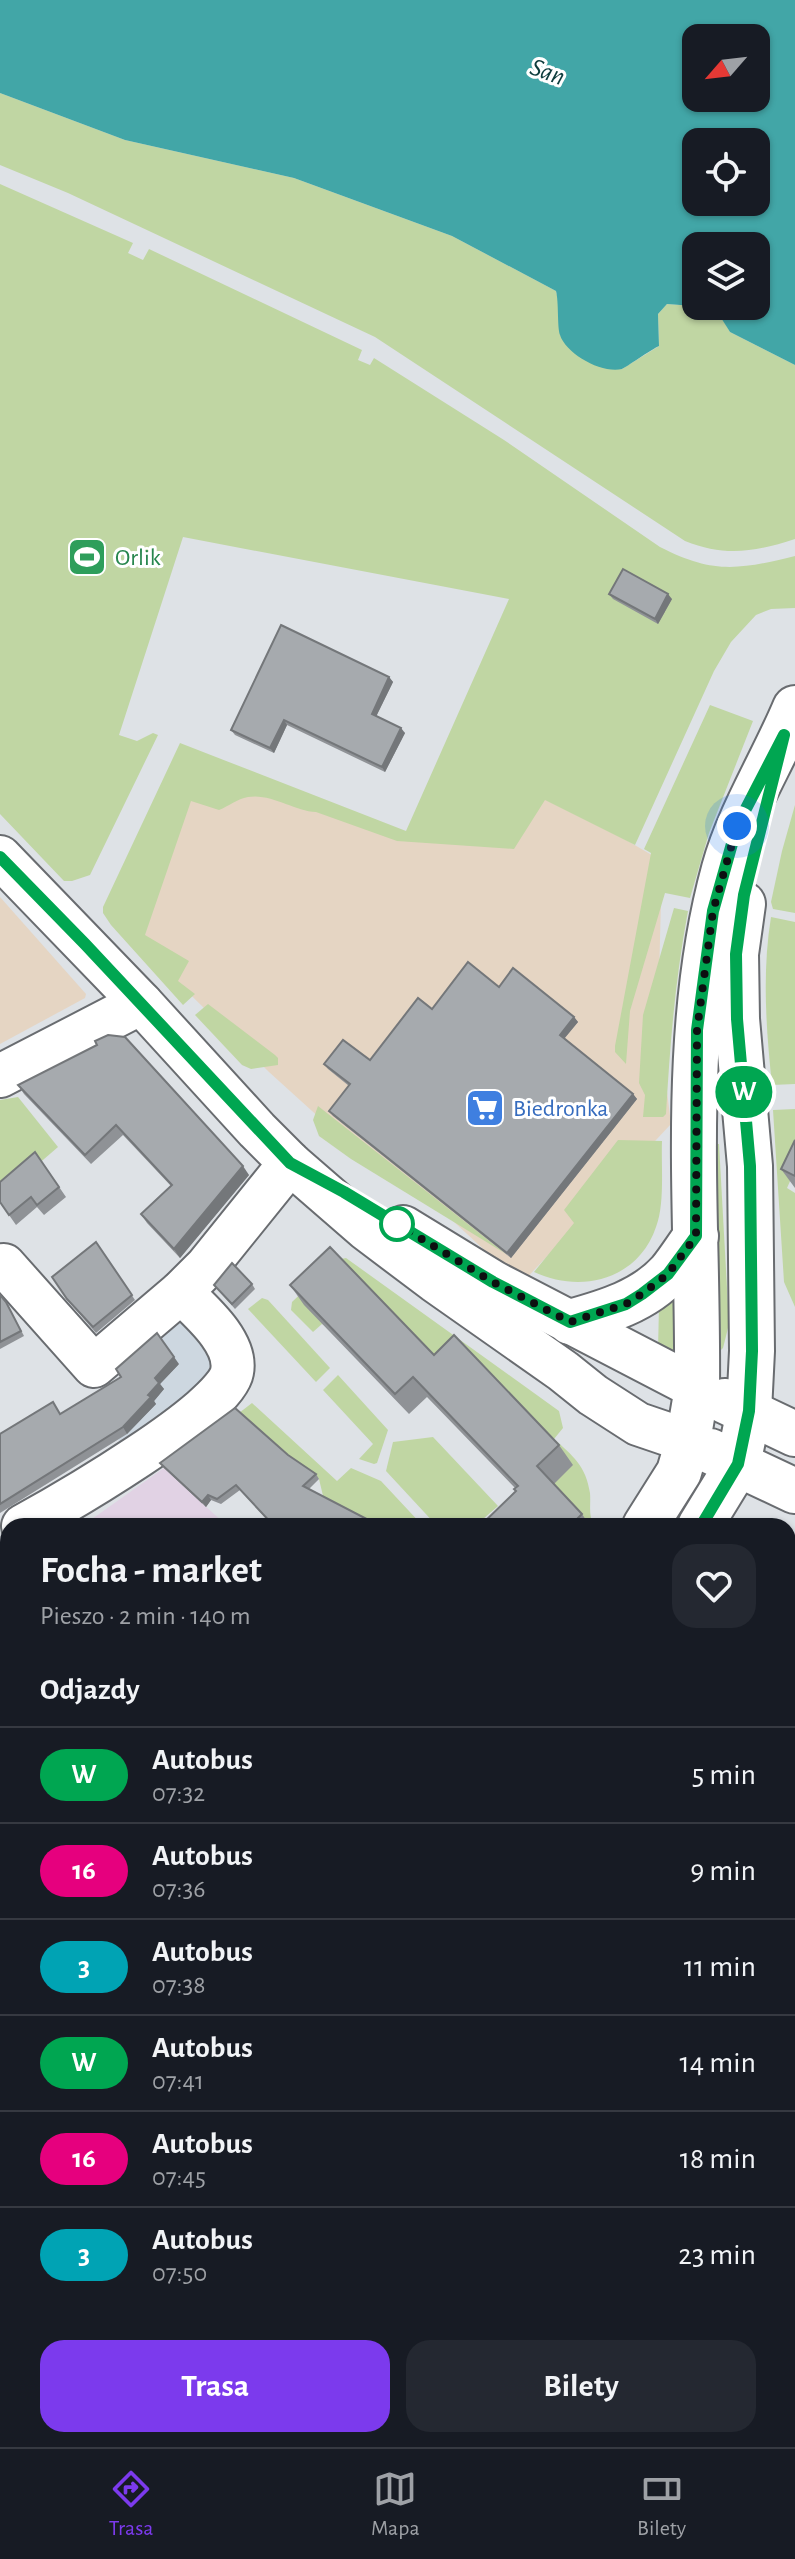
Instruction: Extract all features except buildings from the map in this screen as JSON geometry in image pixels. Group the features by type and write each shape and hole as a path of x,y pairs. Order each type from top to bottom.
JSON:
{"main road":[{"path":"650,1518 679,1472 697,1388 697,1030 713,911 737,826 790,722"},
{"path":"705,1518 738,1464 749,1411 752,1351 750,1166 737,1019 736,954 744,895 790,722"},
{"path":"570,1322 626,1304 642,1294 668,1274 696,1236"},
{"path":"697,1388 795,1434"},
{"path":"688,1441 795,1491"}],"street":[{"path":"0,857 290,1163 366,1229 593,1395 638,1424 688,1441"},
{"path":"0,1076 141,1003"},
{"path":"0,1267 4,1265 94,1366 207,1266 290,1163"},
{"path":"290,1163 493,1282 697,1388"},
{"path":"38,1518 87,1491 167,1436 220,1392 232,1372 229,1348 217,1329 181,1292"}],"shaded area":[{"name":"Biedronka","path":"201,764 412,839 544,792 662,861 658,1018 671,1124 521,1284 398,1170 333,1130 269,1072 141,946"},
{"path":"0,897 86,994 85,998 0,1044"},
{"path":"178,1323 186,1324 204,1338 215,1368 208,1379 121,1444 96,1402"},
{"path":"164,1468 218,1518 93,1518"}],"green space":[{"path":"0,93 125,140 294,178 452,236 556,291 560,308 560,335 622,369 659,346 658,314 667,304 682,305 682,320 723,320 730,332 795,365 795,539 740,551 713,549 685,541 375,337 68,193 0,165"},
{"path":"0,184 133,243 128,253 143,260 149,249 362,350 358,360 370,365 374,358 504,440 660,547 679,556 726,567 795,556 795,608 771,609 756,615 731,642 714,671 635,845 545,800 514,849 397,841 316,812 257,796 244,798 219,810 191,801 145,935 189,961 178,981 195,994 183,1005 103,913 103,907 180,743 406,831 509,599 183,537 119,735 137,741 153,733 158,735 90,875 64,881 0,814"},
{"path":"710,705 753,721 709,833 690,898 665,893 630,1011 626,1064 615,1052 615,1046 651,853 644,849"},
{"path":"795,805 795,913 773,909 771,902"},
{"path":"674,908 688,911 674,1012 666,1114 663,1117 643,1117 645,1095 639,1083 643,1015"},
{"path":"771,917 795,922 795,1084 772,1085 766,1001"},
{"path":"208,1004 275,1055 278,1065 251,1069 242,1065 195,1015"},
{"path":"18,1097 58,1147 0,1197 0,1100"},
{"path":"318,1106 506,1254 319,1136 313,1120"},
{"path":"795,1109 795,1170 787,1188 795,1193 795,1307 784,1282 773,1110"},
{"path":"618,1140 662,1141 661,1207 648,1245 622,1270 606,1278 570,1282 534,1272 574,1223 564,1210"},
{"path":"714,1144 719,1144 729,1324 721,1350"},
{"path":"346,1258 559,1411 563,1428 554,1439 582,1469 590,1493 591,1518 581,1518 448,1375 322,1324 313,1332 291,1310 292,1302 336,1260"},
{"path":"677,1292 678,1356 658,1350 659,1306"},
{"path":"262,1298 268,1300 330,1368 316,1382 248,1309"},
{"path":"338,1375 388,1430 377,1463 359,1459 373,1444 323,1390"},
{"path":"252,1403 337,1481 351,1468 381,1481 416,1518 359,1518 324,1500 319,1479 286,1455 239,1413"},
{"path":"433,1437 498,1506 484,1518 430,1518 386,1471 393,1442"}],"water":[{"name":"San","path":"0,0 795,0 795,365 730,332 722,320 770,320 770,232 682,232 682,305 667,304 658,314 659,346 622,369 614,370 586,361 569,349 559,331 556,291 452,236 294,178 125,140 0,93"}],"bus line":[{"name":"W","path":"0,857 290,1163 493,1282 570,1322 626,1304 642,1294 668,1274 696,1236 697,1030 713,911 737,826 784,735 744,895 736,954 737,1019 750,1166 752,1351 749,1411 738,1464 707,1518"}],"place":[{"name":"Orlik","path":"87,557"},
{"name":"Biedronka","path":"485,1108"}],"route":[{"path":"397,1224 493,1282 570,1322 626,1304 668,1274 696,1236 697,1030 713,911 737,826"}]}
